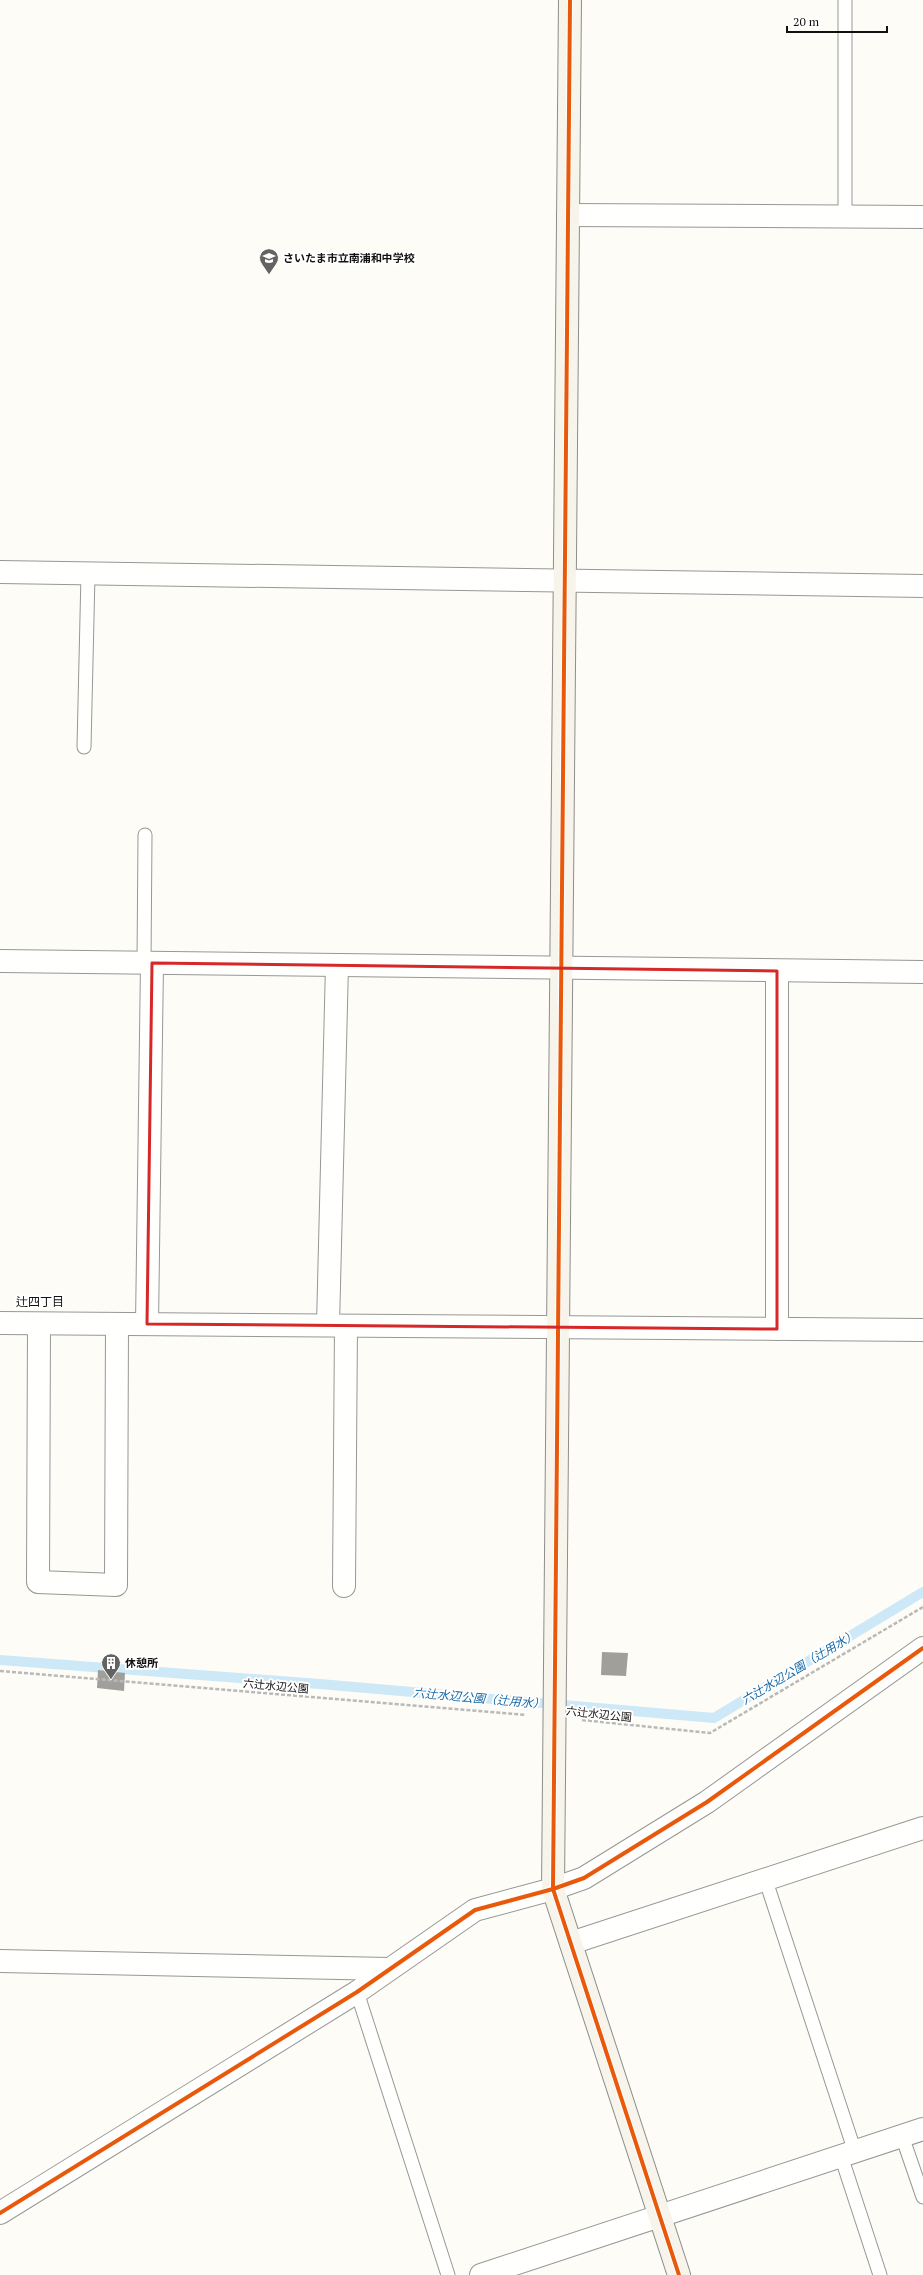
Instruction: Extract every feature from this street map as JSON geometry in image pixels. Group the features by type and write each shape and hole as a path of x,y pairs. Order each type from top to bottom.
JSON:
{"street":[{"path":"570,0 554,1889 679,2275"},
{"path":"568,215 923,217"},
{"path":"0,572 923,586"},
{"path":"0,961 923,972"},
{"path":"147,1324 148,963"},
{"path":"337,965 337,1326 344,1586"},
{"path":"777,970 777,1329"},
{"path":"0,1323 923,1330"},
{"path":"39,1324 38,1582 116,1585 117,1324"},
{"path":"0,2213 357,1992 475,1910 554,1889 584,1878 707,1802 923,1648"},
{"path":"571,1943 765,1878 923,1828"},
{"path":"0,1961 389,1969"},
{"path":"480,2275 923,2129"}],"lane":[{"path":"845,217 846,0"},
{"path":"84,747 88,574"},
{"path":"145,835 148,963"},
{"path":"765,1878 848,2154 880,2275"},
{"path":"357,1992 448,2275"},
{"path":"902,2136 923,2197"}],"highlighted area":[{"path":"152,963 777,971 777,1329 147,1324"}],"building":[{"path":"602,1652 628,1653 626,1676 601,1675"},
{"name":"休憩所","path":"98,1670 125,1673 124,1691 97,1688"}],"waterway":[{"name":"六辻水辺公園（辻用水）","path":"0,1660 320,1684 714,1718 923,1592"}],"cycle path":[{"path":"570,0 553,1889 679,2275"},
{"path":"0,2213 357,1992 475,1910 553,1889 584,1878 707,1802 923,1648"}],"place":[{"name":"さいたま市立南浦和中学校","path":"269,275"},
{"name":"休憩所","path":"111,1680"}],"district":[{"name":"辻四丁目","path":"40,1301"}]}
